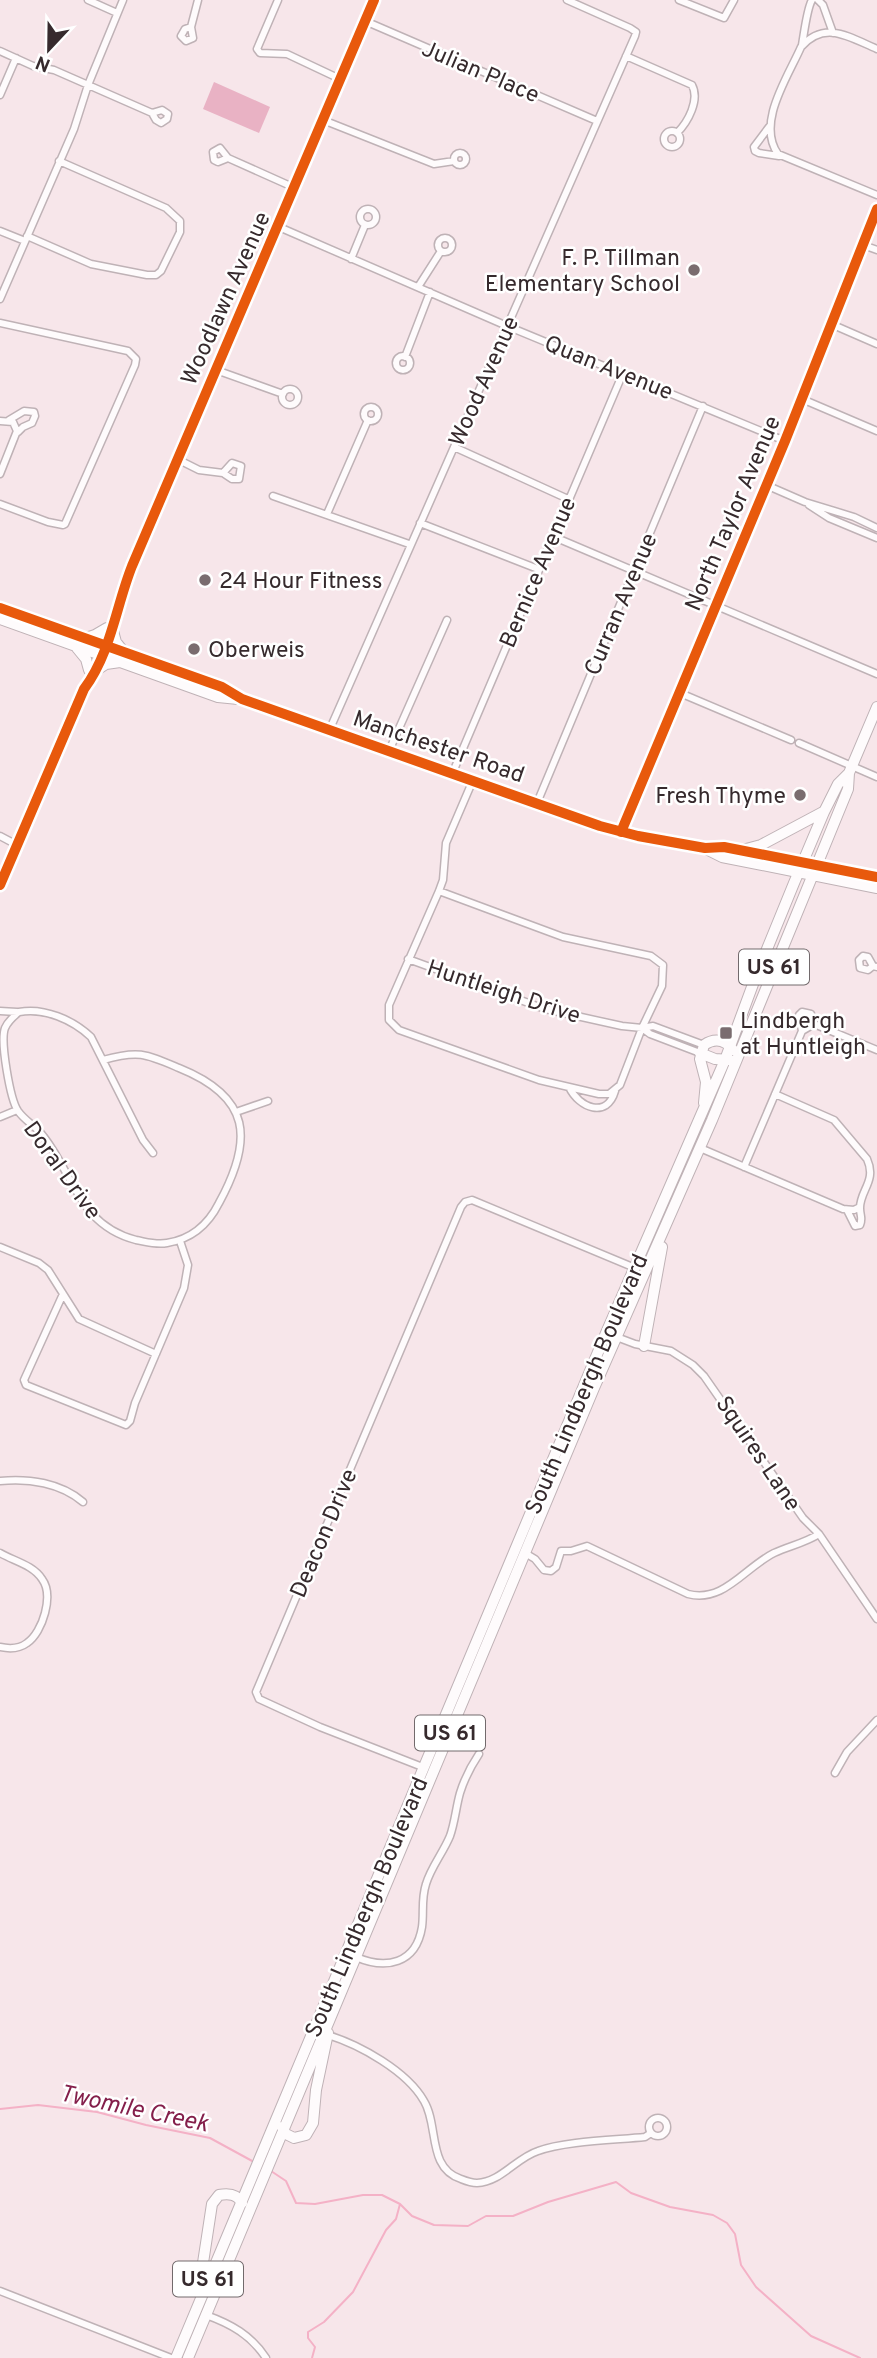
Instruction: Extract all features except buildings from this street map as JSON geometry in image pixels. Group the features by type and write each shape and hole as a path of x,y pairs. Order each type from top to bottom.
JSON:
{"main road":[{"name":"Manchester Road","path":"0,608 84,638 101,650"},
{"name":"Manchester Road","path":"0,618 74,645 101,650 222,687 242,699 330,731 621,832 705,848 742,850 877,887"},
{"path":"74,645 92,671 122,657 110,629 84,638"},
{"name":"US 61","path":"700,1149 848,789 851,769 877,708"},
{"name":"US 61","path":"702,1115 824,811 838,784 851,769"},
{"path":"742,850 761,845 824,811"},
{"name":"Manchester Road","path":"705,848 722,857 801,867"},
{"name":"Manchester Road","path":"814,870 877,877"},
{"path":"715,1040 726,1042 737,1060 725,1060 702,1049 715,1040"},
{"path":"702,1049 706,1082 702,1115"},
{"name":"South Lindbergh Boulevard","path":"188,2358 525,1553 612,1335 635,1268 702,1115"},
{"name":"South Lindbergh Boulevard","path":"174,2358 277,2112 612,1335 667,1224 700,1149"},
{"path":"644,1346 655,1276 667,1224"},
{"path":"277,2112 283,2129 290,2137 306,2135 312,2127 329,2019"},
{"path":"197,2307 212,2204 219,2194 235,2195 241,2200 246,2217"}],"street":[{"path":"88,0 117,13"},
{"path":"0,299 74,129 88,85 123,0"},
{"path":"191,27 198,0"},
{"path":"278,0 257,49 260,53 287,54 340,79"},
{"name":"Woodlawn Avenue","path":"0,885 110,629 129,573 177,459 279,227 374,0"},
{"name":"Wood Avenue","path":"330,731 636,32 567,0"},
{"path":"679,0 724,18 734,0"},
{"path":"781,156 775,149 769,127 802,47 809,4 812,0"},
{"path":"818,0 823,5 833,33"},
{"name":"Julian Place","path":"365,21 597,121"},
{"path":"802,47 810,38 821,32 840,33 877,49"},
{"path":"0,51 33,66 54,70 152,113"},
{"path":"626,56 692,85 695,100 683,127 677,133"},
{"path":"0,95 16,58"},
{"path":"323,120 434,164 454,161"},
{"path":"769,127 757,141 755,150 758,153 781,156 877,195"},
{"path":"228,158 295,188"},
{"path":"0,231 92,264 147,275 156,275 161,271 180,232 180,221 166,208 59,161"},
{"name":"North Taylor Avenue","path":"621,832 785,441 877,209"},
{"path":"351,258 365,225"},
{"name":"Quan Avenue","path":"279,227 507,326 785,441"},
{"path":"863,244 877,250"},
{"path":"418,287 441,251"},
{"path":"405,356 430,292"},
{"path":"0,323 128,351 136,359 67,521 63,525 0,504"},
{"path":"831,324 877,344"},
{"path":"216,370 283,394"},
{"name":"Bernice Avenue","path":"453,772 623,373"},
{"path":"802,399 877,431"},
{"name":"Curran Avenue","path":"537,803 703,406"},
{"path":"0,421 9,420 24,411 34,412 35,416 32,424 17,433 0,474"},
{"path":"9,420 16,426 17,433"},
{"path":"327,514 368,420"},
{"path":"454,447 568,499"},
{"path":"177,459 199,470 223,473"},
{"path":"766,485 805,502 838,510 877,528"},
{"path":"273,496 410,544"},
{"path":"805,502 829,518 877,538"},
{"path":"420,523 538,569"},
{"path":"552,536 877,674"},
{"path":"389,751 447,620"},
{"path":"680,693 791,740"},
{"path":"799,743 851,769 877,777"},
{"path":"474,780 446,844 444,873 439,891 389,1004 389,1020 398,1030 539,1080 599,1094 615,1091"},
{"path":"0,836 17,845"},
{"path":"439,891 563,937 651,956 663,965 662,986 612,1101 607,1106 599,1107 583,1104 569,1087"},
{"name":"Huntleigh Drive","path":"408,959 545,1010 642,1028 653,1026 702,1049"},
{"path":"0,1011 35,1010 73,1024 91,1037 143,1140 153,1153"},
{"path":"3,1034 19,1012"},
{"path":"744,1167 802,1031 799,1015 802,1012 811,1014 813,1024"},
{"path":"0,1020 3,1034"},
{"path":"802,1031 813,1024"},
{"path":"813,1024 877,1051"},
{"name":"Doral Drive","path":"3,1034 7,1069 17,1110 44,1137 79,1199 97,1221 124,1237 156,1245 180,1241"},
{"path":"63,1294 24,1380 26,1385 126,1425 130,1421 135,1403 184,1288 188,1265 180,1241 205,1225 224,1195 241,1145 236,1112 228,1097 215,1085 142,1053 124,1054 103,1060"},
{"path":"775,1094 834,1120 867,1159 874,1174 860,1208 860,1226 852,1223 847,1210"},
{"path":"236,1112 268,1101"},
{"path":"0,1117 17,1110"},
{"path":"700,1149 847,1210 860,1208"},
{"path":"867,1159 877,1162"},
{"name":"Deacon Drive","path":"425,1768 320,1727 259,1699 256,1692 465,1202 472,1200 635,1268"},
{"path":"0,1247 39,1263 55,1279 79,1319 156,1354"},
{"name":"Squires Lane","path":"612,1335 644,1346 671,1351 704,1376 877,1619"},
{"path":"0,1481 43,1482 75,1495 83,1502"},
{"path":"525,1553 535,1559 544,1570 551,1571 556,1567 561,1551 587,1546 699,1597 711,1595 738,1580 759,1562 775,1553 804,1544 819,1534"},
{"path":"0,1553 37,1572 48,1591 48,1602 36,1632 27,1643 15,1648 0,1647"},
{"path":"835,1773 847,1752 877,1720"},
{"path":"356,1957 378,1965 389,1964 403,1958 418,1943 422,1923 422,1899 427,1880 452,1832 460,1792 479,1754"},
{"path":"328,2035 366,2051 405,2080 424,2101 431,2118 438,2156 444,2166 451,2176 474,2183 500,2175 537,2151 645,2137 652,2133"},
{"path":"0,2291 174,2358"},
{"path":"206,2315 241,2331 257,2345 266,2358"}],"shaded area":[{"path":"214,82 270,107 259,133 203,109"}],"waterway":[{"name":"Twomile Creek","path":"0,2109 38,2105 97,2112 210,2138 254,2162"},
{"name":"Twomile Creek","path":"271,2171 286,2181 296,2203 315,2204 363,2195 382,2195 400,2204 412,2216 434,2225 468,2226 486,2216 513,2216 548,2202 616,2182 631,2193 670,2207 713,2215 727,2223 735,2234 741,2265 756,2287 811,2336 860,2358"},
{"path":"312,2358 315,2347 308,2338 308,2332 324,2322 353,2292 386,2230 396,2219 400,2204"}],"cycle path":[{"path":"0,885 84,689 101,660 132,566 374,0"},
{"path":"621,832 785,441 877,209"},
{"path":"0,608 222,687 242,699 600,826 638,836 705,848 724,847 877,877"}],"place":[{"name":"F. P. Tillman Elementary School","path":"694,270"},
{"name":"24 Hour Fitness","path":"205,580"},
{"name":"Oberweis","path":"194,649"},
{"name":"Fresh Thyme","path":"800,795"},
{"name":"Lindbergh at Huntleigh","path":"726,1033"}]}
